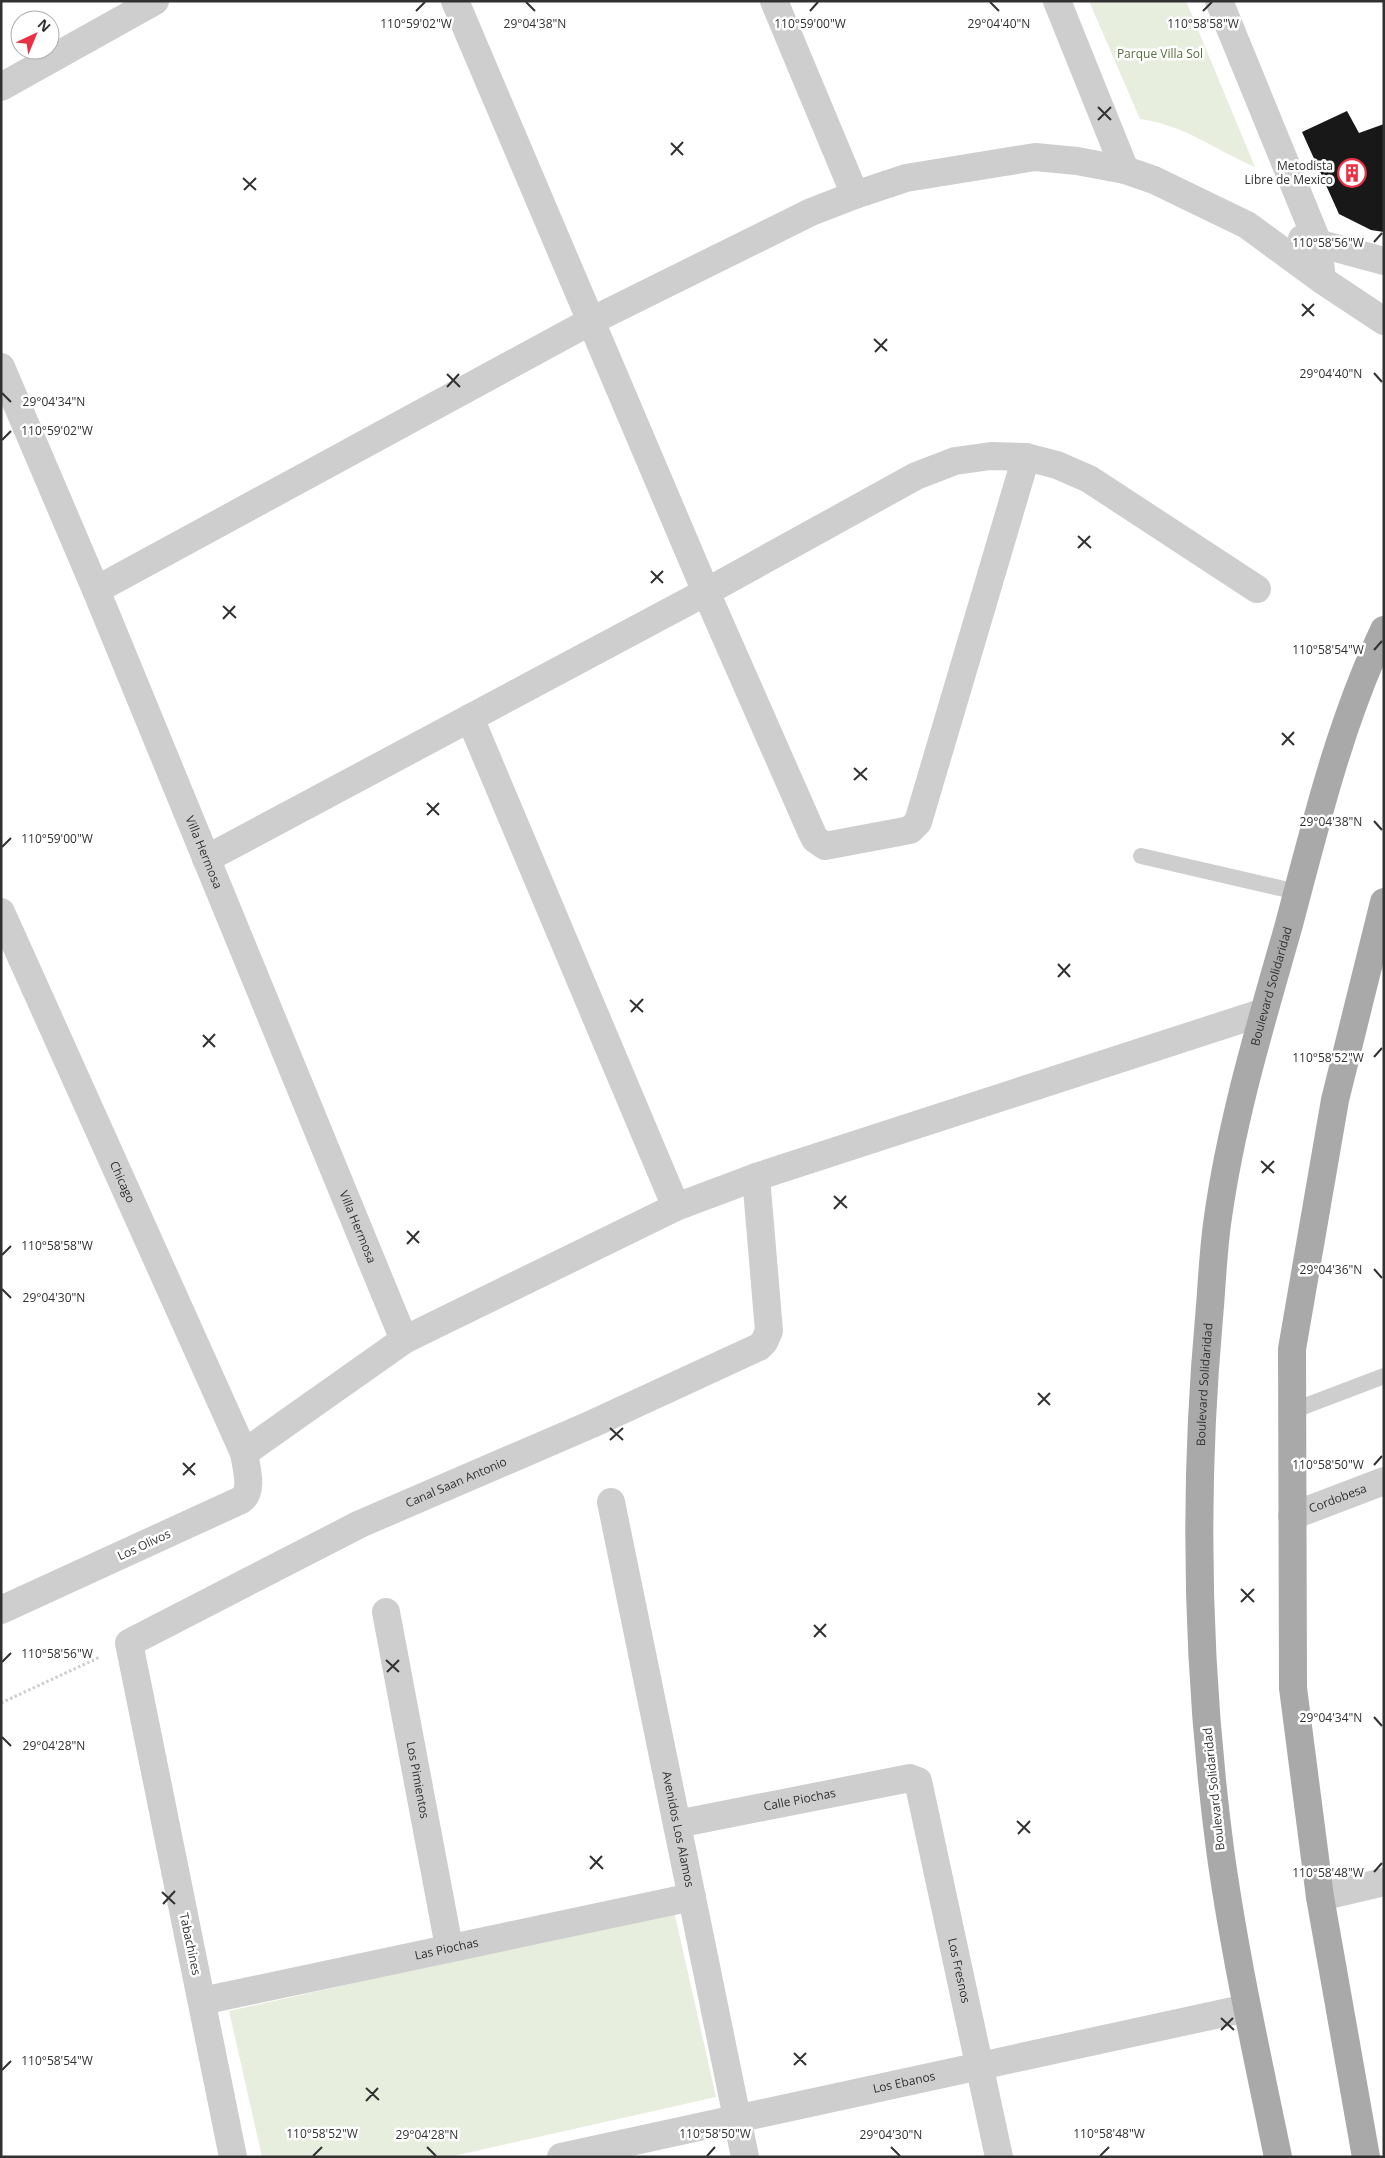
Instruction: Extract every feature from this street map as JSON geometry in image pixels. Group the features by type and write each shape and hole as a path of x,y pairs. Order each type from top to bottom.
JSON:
{"main road":[{"name":"Boulevard Solidaridad","path":"1278,2157 1247,2008 1220,1850 1203,1677 1199,1551 1201,1413 1218,1218 1241,1095 1338,746 1370,659 1384,630"},
{"path":"1366,2157 1320,1898 1293,1688 1292,1349 1335,1100 1384,902"}],"street":[{"path":"1,87 155,1"},
{"path":"455,1 706,592 815,839 825,846 910,830 918,822 1026,457"},
{"path":"774,1 855,195"},
{"path":"1057,1 1125,170"},
{"path":"1219,1 1318,243 1322,280"},
{"path":"96,590 591,321 811,212 906,178 1035,157 1077,161 1125,170 1154,180 1247,225 1322,280 1384,321"},
{"path":"1247,225 1384,261"},
{"name":"Villa Hermosa","path":"1,367 96,590 404,1340"},
{"path":"206,859 706,592 916,476 955,461 991,456 1026,457 1057,465 1089,479 1257,589"},
{"path":"470,718 676,1207"},
{"name":"Chicago","path":"1,912 244,1453"},
{"path":"244,1453 404,1340 676,1207 756,1177 1264,1012"},
{"name":"Canal Saan Antonio","path":"129,1643 360,1524 592,1424 758,1347 764,1342 769,1330 756,1177"},
{"name":"Los Olivos","path":"1,1610 241,1500 249,1490 244,1453"},
{"name":"Cordobesa","path":"1292,1516 1384,1481"},
{"name":"Avenidos Los Alamos","path":"611,1502 745,2157"},
{"name":"Los Pimientos","path":"386,1612 449,1947"},
{"name":"Tabachines","path":"129,1643 233,2157"},
{"name":"Calle Piochas","path":"677,1824 910,1778 916,1779 919,1783"},
{"name":"Los Fresnos","path":"919,1783 1000,2157"},
{"path":"1320,1898 1384,1882"},
{"name":"Las Piochas","path":"202,2001 449,1947 692,1897"},
{"name":"Los Ebanos","path":"561,2157 1247,2008"}],"lane":[{"path":"1141,856 1297,892"},
{"path":"1292,1411 1384,1376"}],"path":[{"path":"1,1703 129,1643"}],"green space":[{"name":"Parque Villa Sol","path":"1089,1 1186,1 1255,167 1172,127 1140,119"},
{"path":"674,1911 716,2097 449,2157 262,2157 229,2011"}],"building":[{"name":"Metodista Libre de Mexico","path":"1347,111 1359,133 1384,124 1384,232 1371,230 1339,214 1302,132"}],"place":[{"name":"Metodista Libre de Mexico","path":"1352,173"}]}
